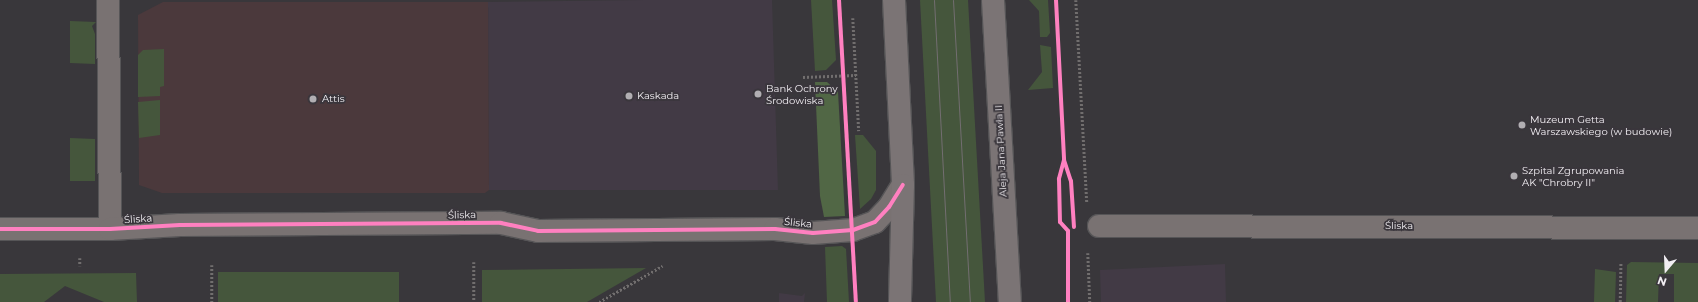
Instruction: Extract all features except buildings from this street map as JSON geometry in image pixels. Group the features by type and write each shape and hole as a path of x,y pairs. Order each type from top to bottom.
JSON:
{"main road":[{"path":"894,0 903,185 900,302"},
{"name":"Aleja Jana Pawła II","path":"993,0 1010,302"}],"street":[{"path":"108,0 110,229"},
{"name":"Śliska","path":"0,229 110,229 180,225 501,222 538,231 775,229 803,233 825,232 860,229 875,222 889,207 903,185"},
{"name":"Śliska","path":"1094,227 1698,228"}],"path":[{"path":"1076,0 1094,227 1090,302"},
{"path":"853,18 859,131"},
{"path":"843,68 844,83"},
{"path":"803,77 856,75"},
{"path":"474,262 474,302"},
{"path":"1620,302 1621,263"},
{"path":"212,266 212,302"},
{"path":"599,302 662,266"}],"shaded area":[{"name":"Kaskada","path":"772,0 778,190 489,190 488,2"},
{"name":"Attis","path":"163,2 488,2 489,190 485,193 162,193 139,185 138,15"},
{"path":"1225,264 1226,302 1101,302 1100,270"},
{"path":"779,293 802,296 805,293 804,302 779,302"}],"green space":[{"path":"811,0 832,0 836,60 826,70 815,71"},
{"path":"920,0 968,0 985,302 936,302"},
{"path":"1029,0 1048,0 1050,33 1047,37 1040,37 1039,11"},
{"path":"70,21 96,22 92,26 95,34 95,64 70,63"},
{"path":"1040,45 1051,47 1053,88 1028,90 1042,72"},
{"path":"164,49 164,86 160,87 160,96 138,97 138,55 143,50"},
{"path":"815,82 827,82 838,92 845,216 824,217 820,196"},
{"path":"160,100 160,135 139,138 138,102"},
{"path":"855,135 863,135 876,151 876,190 871,199 860,209"},
{"path":"70,138 95,139 95,181 70,181"},
{"path":"842,246 846,249 849,302 827,302 825,247"},
{"path":"1631,262 1698,263 1698,302 1674,302 1674,274 1659,274 1658,302 1626,302 1627,265"},
{"path":"646,268 587,302 482,302 482,270"},
{"path":"1595,269 1616,272 1615,302 1594,302"},
{"path":"218,272 399,272 399,302 218,302"},
{"path":"136,273 137,302 104,302 65,286 44,302 0,302 0,274"}],"tram line":[{"path":"934,0 950,302"},
{"path":"953,0 970,302"}],"cycle path":[{"path":"839,0 856,302"},
{"path":"1056,0 1064,160 1071,181 1074,227"},
{"path":"1064,160 1059,179 1060,222 1068,231 1068,302"},
{"path":"0,229 110,229 180,225 501,223 538,231 775,229 813,233 853,230 875,222 889,207 903,185"}],"place":[{"name":"Bank Ochrony Środowiska","path":"758,94"},
{"name":"Kaskada","path":"629,96"},
{"name":"Attis","path":"313,99"},
{"name":"Muzeum Getta Warszawskiego (w budowie)","path":"1522,125"},
{"name":"Szpital Zgrupowania AK \"Chrobry II\"","path":"1514,176"}]}
